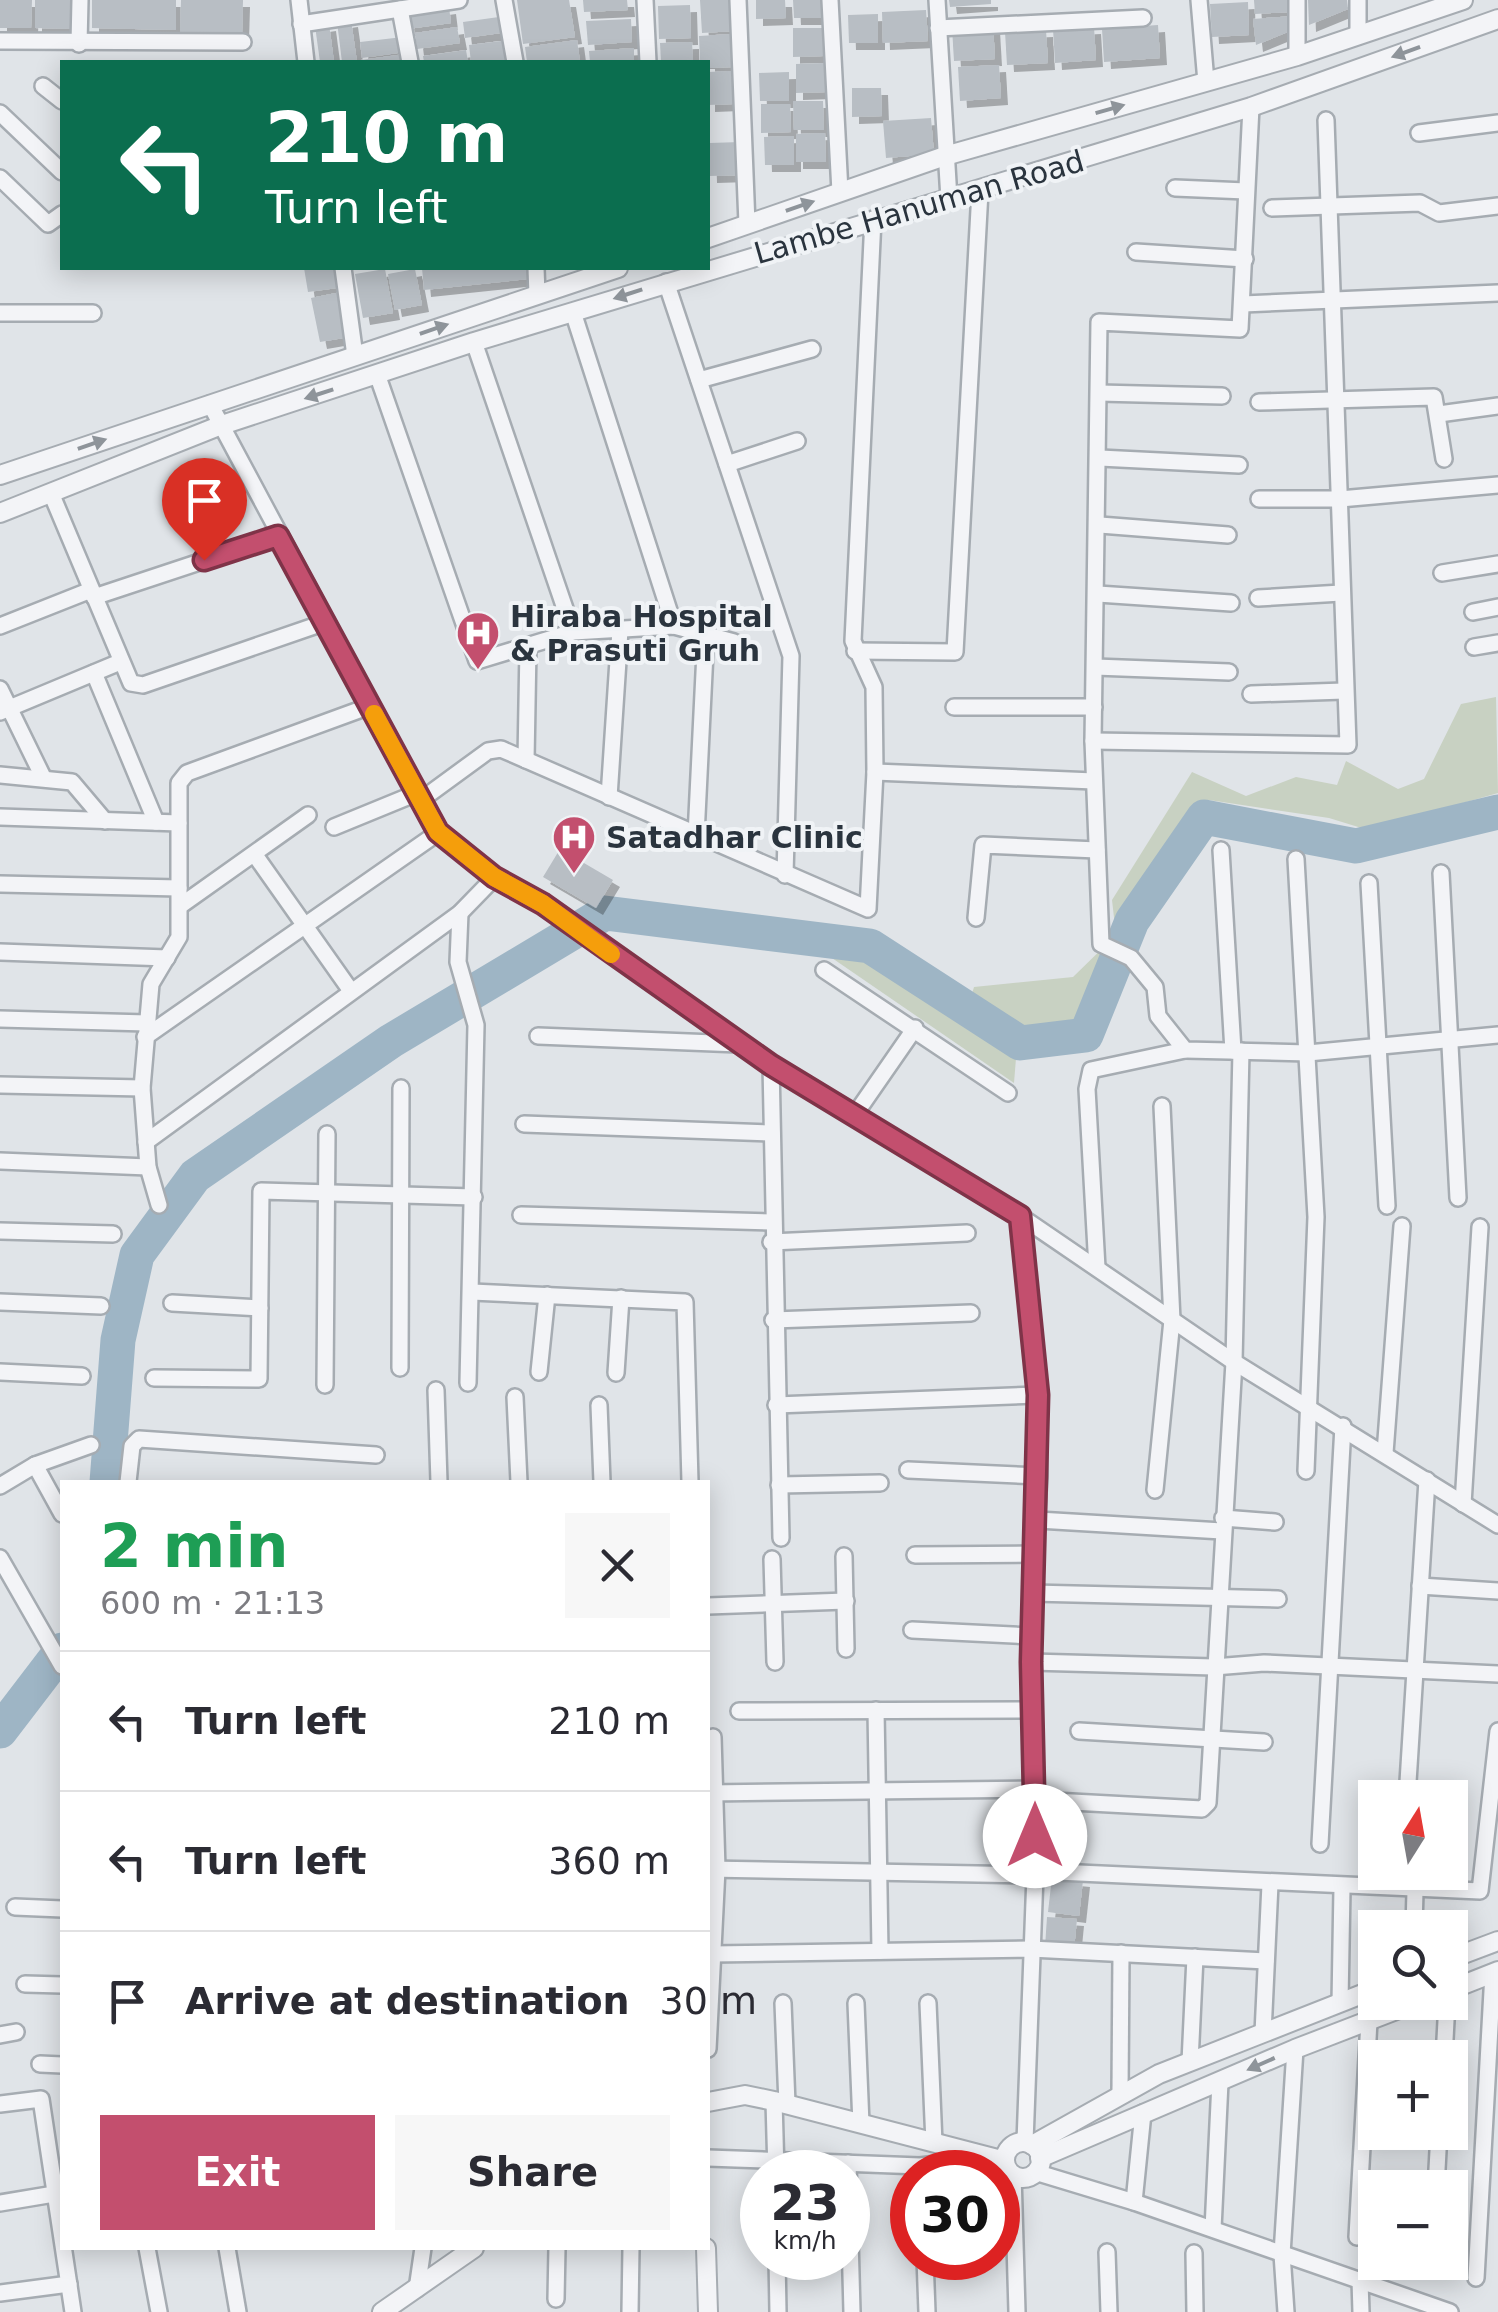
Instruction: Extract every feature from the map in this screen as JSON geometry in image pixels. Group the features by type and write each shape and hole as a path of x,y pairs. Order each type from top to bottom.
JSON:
{"street":[{"path":"80,0 80,44"},
{"path":"299,0 306,60"},
{"path":"301,24 459,0"},
{"path":"504,0 515,60"},
{"path":"645,0 648,60"},
{"path":"738,0 747,224"},
{"path":"830,0 840,192"},
{"path":"936,0 949,199"},
{"path":"1200,0 1206,82"},
{"path":"1297,0 1297,56"},
{"path":"1358,0 1358,36"},
{"path":"710,237 945,156 1297,56 1463,0"},
{"path":"400,9 410,60"},
{"path":"938,28 1143,18"},
{"name":"Lambe Hanuman Road","path":"710,269 1251,107 1498,19"},
{"path":"0,41 243,42"},
{"path":"43,86 60,99"},
{"path":"1185,1050 1158,1016 1155,987 1131,958 1101,944 1093,741 1100,525 1099,322 1240,328 1251,107"},
{"path":"0,114 60,170"},
{"path":"1093,741 1345,747 1336,302 1326,120"},
{"path":"1419,133 1498,124"},
{"path":"0,178 7,191 48,224 60,215"},
{"path":"1175,188 1246,191"},
{"path":"855,651 954,652 980,191"},
{"path":"1272,208 1420,203 1439,213 1498,206"},
{"path":"334,827 419,796 492,749 526,760 868,909 876,772 874,686 855,651 874,219"},
{"path":"1136,252 1245,259"},
{"path":"343,270 355,356"},
{"path":"536,270 536,295"},
{"path":"0,475 612,270"},
{"name":"Lambe Hanuman Road","path":"0,513 219,426 706,270"},
{"path":"666,282 791,656 785,875"},
{"path":"1244,304 1498,292"},
{"path":"573,312 674,626"},
{"path":"0,313 93,314"},
{"path":"474,342 573,632"},
{"path":"699,380 812,349"},
{"path":"378,374 476,660 573,632 674,626 734,642"},
{"path":"1099,392 1222,396"},
{"path":"1259,402 1434,398 1444,459"},
{"path":"210,404 438,832 494,877 543,904 771,1065 1020,1216 1234,1362 1498,1525"},
{"path":"1439,414 1498,406"},
{"path":"727,464 797,441"},
{"path":"1100,458 1239,464"},
{"path":"1258,499 1340,499 1498,485"},
{"path":"51,493 131,683 143,685 323,622"},
{"path":"1100,525 1228,535"},
{"path":"0,626 92,593 278,536"},
{"path":"1442,572 1498,564"},
{"path":"1258,598 1341,593"},
{"path":"1098,594 1231,603"},
{"path":"1473,612 1498,607"},
{"path":"610,797 620,630"},
{"path":"696,836 706,632"},
{"path":"1474,647 1498,643"},
{"path":"526,760 528,646"},
{"path":"4,710 120,662"},
{"path":"1095,667 1229,672"},
{"path":"94,672 156,822"},
{"path":"0,688 4,710 43,777"},
{"path":"1251,694 1344,691"},
{"path":"160,1205 148,1167 142,1088 152,984 179,936 179,783 186,773 370,706"},
{"path":"954,707 1094,707"},
{"path":"876,772 1094,780"},
{"path":"0,775 72,782 105,821"},
{"path":"180,906 308,815"},
{"path":"0,818 179,823"},
{"path":"0,1019 146,1030 438,832"},
{"path":"976,918 982,845 1097,850"},
{"path":"712,1793 1035,1795 1206,1808 1234,1362 1236,1051 1220,850"},
{"path":"255,855 351,992"},
{"path":"1296,859 1317,1230 1306,1471"},
{"path":"1442,873 1458,1198"},
{"path":"146,1142 460,912 494,877"},
{"path":"1369,883 1387,1206"},
{"path":"0,884 180,888"},
{"path":"460,912 462,986 476,1025 468,1383"},
{"path":"0,952 167,958"},
{"path":"824,970 1008,1092"},
{"path":"854,1116 915,1028"},
{"path":"1097,1268 1087,1089 1091,1070 1185,1050 1308,1053 1498,1035"},
{"path":"538,1036 742,1045"},
{"path":"771,1065 771,1242 781,1538"},
{"path":"0,1085 142,1088"},
{"path":"400,1368 401,1088"},
{"path":"1156,1490 1172,1320 1162,1106"},
{"path":"524,1124 772,1133"},
{"path":"325,1384 326,1134"},
{"path":"0,1161 148,1167"},
{"path":"154,1378 257,1381 259,1193 474,1197"},
{"path":"521,1215 772,1222"},
{"path":"1020,1216 1038,1395 1039,1476 1031,1662 1035,1795 1033,2154 1024,2177 1020,2175"},
{"path":"1385,1453 1402,1226"},
{"path":"1463,1504 1480,1228"},
{"path":"0,1231 113,1234"},
{"path":"771,1242 967,1233"},
{"path":"472,1292 683,1301 688,1306 690,1480"},
{"path":"539,1372 547,1295"},
{"path":"616,1372 621,1298"},
{"path":"0,1302 101,1306"},
{"path":"172,1302 260,1308"},
{"path":"773,1320 971,1313"},
{"path":"0,1372 82,1376"},
{"path":"436,1390 439,1480"},
{"path":"776,1404 1038,1395"},
{"path":"515,1397 519,1480"},
{"path":"599,1406 602,1480"},
{"path":"1320,1844 1343,1426"},
{"path":"128,1480 132,1446 138,1440 376,1456"},
{"path":"0,1486 35,1465 91,1444"},
{"path":"35,1465 60,1510"},
{"path":"908,1470 1039,1476"},
{"path":"1408,1780 1427,1480"},
{"path":"779,1485 880,1483"},
{"path":"1478,1513 1498,1511"},
{"path":"1038,1520 1275,1522"},
{"path":"915,1554 1035,1554"},
{"path":"844,1556 846,1649"},
{"path":"0,1558 60,1663"},
{"path":"772,1559 775,1662"},
{"path":"1420,1586 1498,1592"},
{"path":"1032,1593 1218,1594 1278,1599"},
{"path":"710,1606 846,1601"},
{"path":"912,1630 1032,1636"},
{"path":"1031,1662 1331,1666 1498,1674"},
{"path":"876,1710 880,1951"},
{"path":"739,1711 1031,1710"},
{"path":"1079,1731 1264,1742"},
{"path":"712,1737 711,1943 880,1951 1032,1949 1266,1960"},
{"path":"712,1869 1035,1873 1480,1891 1494,1816 1498,1741"},
{"path":"1263,2033 1270,1884"},
{"path":"1340,2003 1342,1888"},
{"path":"1414,1910 1415,1891"},
{"path":"15,1907 60,1909"},
{"path":"1468,1952 1498,1940"},
{"path":"1120,2092 1121,1954"},
{"path":"1190,2062 1195,1957"},
{"path":"1468,1983 1495,1972 1476,2278"},
{"path":"25,1984 60,1986"},
{"path":"1033,2154 1120,2092 1358,1996"},
{"path":"777,2150 783,2003"},
{"path":"856,2003 861,2124"},
{"path":"928,2004 934,2143"},
{"path":"1033,2154 1369,2021 1357,2236"},
{"path":"1286,2312 1282,2254 1295,2048"},
{"path":"40,2064 60,2065"},
{"path":"1213,2229 1220,2082"},
{"path":"710,2102 745,2095 957,2150"},
{"path":"0,2104 41,2099 60,2222"},
{"path":"1134,2202 1143,2113"},
{"path":"1020,2150 1134,2202 1358,2279"},
{"path":"710,2158 740,2162"},
{"path":"0,2202 54,2194"},
{"path":"64,2250 73,2312"},
{"path":"147,2250 160,2312"},
{"path":"232,2250 238,2312"},
{"path":"417,2289 423,2250"},
{"path":"382,2312 471,2250"},
{"path":"556,2299 557,2250"},
{"path":"630,2312 631,2250"},
{"path":"706,2250 708,2312"},
{"path":"1107,2252 1110,2312"},
{"path":"1194,2253 1195,2312"},
{"path":"778,2280 778,2312"},
{"path":"851,2280 852,2312"},
{"path":"925,2280 927,2312"},
{"path":"1015,2280 1018,2312"},
{"path":"1360,2312 1360,2280 1431,2309 1450,2312"},
{"path":"0,2293 68,2284"}],"green space":[{"path":"1496,697 1498,793 1368,830 1329,818 1209,800 1165,852 1108,980 1071,1027 1019,1030 969,1004 974,987 1073,977 1116,935 1112,900 1192,772 1246,796 1296,777 1337,785 1346,761 1398,789 1424,779 1461,704"},
{"path":"847,943 1017,1046 1014,1083 832,958"}],"building":[{"path":"0,0 32,0 31,28 0,28"},
{"path":"35,0 77,0 76,29 35,28"},
{"path":"92,0 176,0 176,30 92,28"},
{"path":"181,0 243,0 242,34 180,33"},
{"path":"517,0 569,0 575,37 523,44"},
{"path":"583,0 627,0 628,10 584,12"},
{"path":"700,0 733,0 734,31 702,33"},
{"path":"756,0 785,0 786,18 756,19"},
{"path":"793,0 823,0 823,18 794,18"},
{"path":"949,0 991,0 991,4 950,7"},
{"path":"1254,0 1292,0 1292,12 1255,14"},
{"path":"1308,0 1347,0 1348,9 1309,25"},
{"path":"1248,2 1249,35 1212,37 1210,4"},
{"path":"690,5 691,38 659,39 658,6"},
{"path":"449,7 451,23 408,29 406,13"},
{"path":"926,10 928,41 883,43 882,12"},
{"path":"878,14 878,43 849,43 848,15"},
{"path":"506,16 508,32 465,38 463,22"},
{"path":"1294,16 1295,29 1256,45 1253,19"},
{"path":"631,19 632,42 588,45 586,21"},
{"path":"351,20 357,60 342,60 337,22"},
{"path":"329,24 334,60 320,60 315,26"},
{"path":"993,25 995,59 954,61 952,28"},
{"path":"1158,25 1160,58 1104,62 1102,29"},
{"path":"457,27 460,43 417,49 415,33"},
{"path":"1094,27 1096,60 1055,63 1053,29"},
{"path":"793,28 822,28 823,56 793,57"},
{"path":"1046,30 1048,63 1007,65 1005,32"},
{"path":"732,34 733,67 710,68 710,60 700,60 699,36"},
{"path":"403,37 405,52 362,58 360,42"},
{"path":"509,40 513,60 471,60 469,45"},
{"path":"577,40 580,60 527,60 525,47"},
{"path":"692,42 693,60 661,60 660,43"},
{"path":"634,48 634,60 590,60 589,51"},
{"path":"466,50 468,60 424,60 423,56"},
{"path":"405,54 406,60 361,60"},
{"path":"825,63 826,92 796,93 796,64"},
{"path":"999,65 1001,98 960,101 958,67"},
{"path":"731,71 733,104 710,105 710,72"},
{"path":"789,72 789,101 760,101 759,73"},
{"path":"852,88 881,88 882,116 852,117"},
{"path":"793,101 823,101 824,130 794,130"},
{"path":"761,104 790,104 791,132 761,133"},
{"path":"931,118 934,154 886,158 883,121"},
{"path":"825,133 826,162 796,162 796,134"},
{"path":"794,136 794,165 765,165 764,137"},
{"path":"741,142 742,175 710,176 710,143"},
{"path":"304,270 334,270 337,288 308,292"},
{"path":"385,270 393,313 363,318 355,274"},
{"path":"415,270 422,305 395,310 388,274"},
{"path":"422,270 527,270 528,279 424,290"},
{"path":"341,292 349,337 320,342 311,298"},
{"path":"560,849 613,880 596,908 543,877"},
{"path":"1052,1877 1083,1880 1079,1916 1048,1912"},
{"path":"1047,1917 1077,1919 1074,1949 1045,1947"}],"waterway":[{"path":"107,1480 118,1340 137,1255 195,1176 391,1041 605,913 870,946 1020,1043 1086,1035 1132,921 1204,817 1356,846 1498,812"},
{"path":"0,1731 60,1653"}],"slow traffic":[{"path":"374,714 438,832 494,877 543,904 611,954"}],"place":[{"name":"Hiraba Hospital & Prasuti Gruh","path":"478,671"},
{"name":"Satadhar Clinic","path":"574,875"}],"route":[{"path":"204,560 278,536 438,832 494,877 543,904 771,1065 1020,1216 1038,1395 1038,1520 1031,1662 1035,1836"}]}
